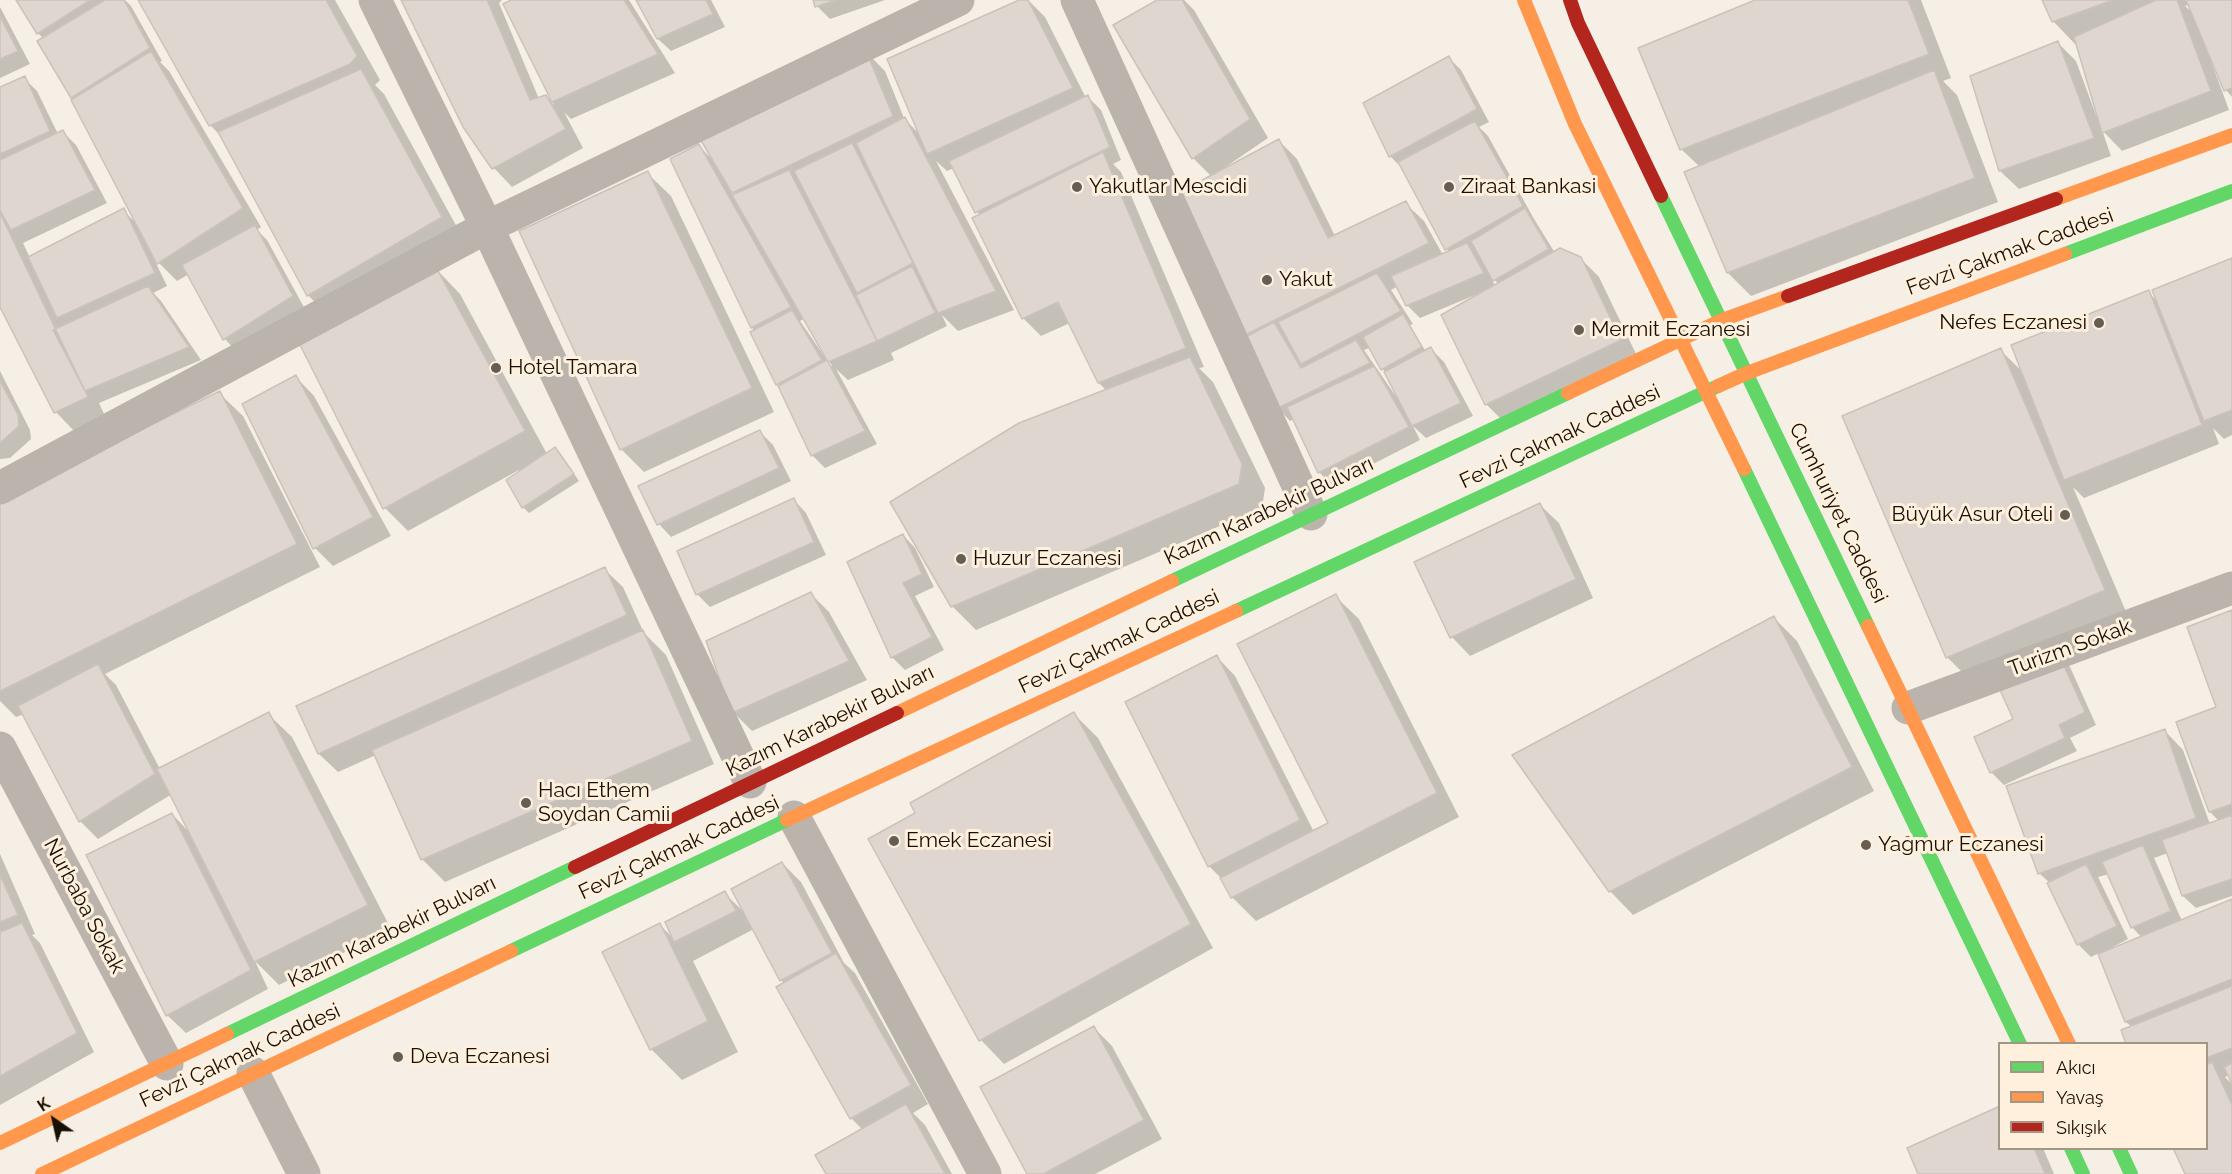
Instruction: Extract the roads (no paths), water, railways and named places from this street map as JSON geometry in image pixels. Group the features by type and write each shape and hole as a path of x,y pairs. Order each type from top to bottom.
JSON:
{"main road":[{"path":"1524,0 1575,124 1707,391 2019,1042"},
{"name":"Cumhuriyet Caddesi","path":"1570,0 1578,23 2068,1042"},
{"name":"Fevzi Çakmak Caddesi","path":"1680,339 1722,320 2232,135"},
{"name":"Fevzi Çakmak Caddesi","path":"42,1174 794,816 1747,373 2232,191"},
{"name":"Kazım Karabekir Bulvarı","path":"0,1143 750,782 1680,339"},
{"path":"2071,1150 2083,1174"},
{"path":"2119,1150 2131,1174"}],"street":[{"path":"375,0 487,228 750,782"},
{"path":"0,488 487,228 958,0"},
{"path":"1077,0 1311,514"},
{"name":"Turizm Sokak","path":"1908,708 2232,588"},
{"name":"Nurbaba Sokak","path":"0,748 167,1064"},
{"path":"794,816 985,1174"},
{"path":"252,1073 304,1174"}],"place":[{"name":"Yakutlar Mescidi","path":"1077,187"},
{"name":"Ziraat Bankasi","path":"1449,187"},
{"name":"Yakut","path":"1267,280"},
{"name":"Nefes Eczanesi","path":"2099,323"},
{"name":"Mermit Eczanesi","path":"1579,330"},
{"name":"Hotel Tamara","path":"496,368"},
{"name":"Büyük Asur Oteli","path":"2065,515"},
{"name":"Huzur Eczanesi","path":"961,559"},
{"name":"Hacı Ethem Soydan Camii","path":"526,803"},
{"name":"Emek Eczanesi","path":"894,841"},
{"name":"Yağmur Eczanesi","path":"1866,845"},
{"name":"Deva Eczanesi","path":"398,1057"}]}
